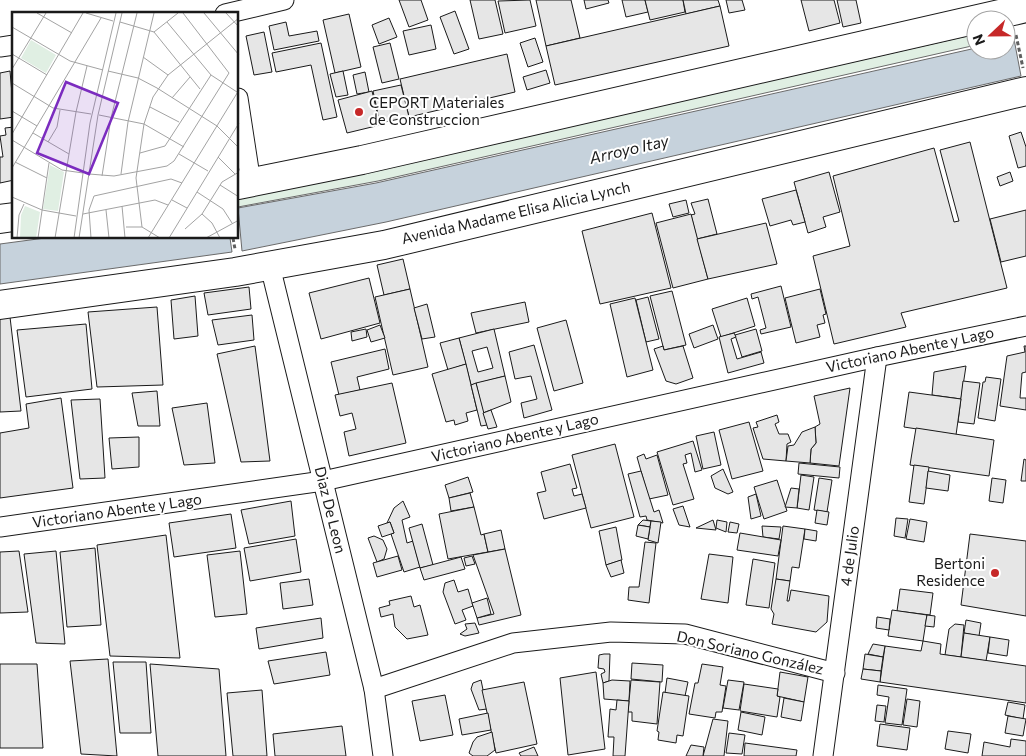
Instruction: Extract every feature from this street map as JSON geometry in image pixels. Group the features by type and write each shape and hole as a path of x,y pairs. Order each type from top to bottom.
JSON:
{"highway":[{"path":"244,184 372,158 1026,8"},
{"name":"Avenida Madame Elisa Alicia Lynch","path":"0,305 270,266 394,242 1026,91"}],"street":[{"path":"233,12 284,0"},
{"path":"239,112 244,184"},
{"name":"Diaz De Leon","path":"270,266 374,689 383,756"},
{"name":"Victoriano Abente y Lago","path":"0,528 323,481 877,356 1026,326"},
{"name":"4 de Julio","path":"823,756 877,356"},
{"name":"Don Soriano González","path":"374,689 513,644 611,632 685,634 835,673"}],"path":[{"path":"233,239 235,250"}],"green space":[{"path":"966,36 966,47 378,181 239,207 239,194 520,137"}],"water":[{"name":"Arroyo Itay","path":"966,50 966,60 1016,60 1016,50 1021,76 386,222 242,251 239,208 376,183"},
{"path":"38,239 230,239 232,252 0,284 0,244"}],"building":[{"path":"399,0 421,0 428,20 409,27"},
{"path":"470,0 495,0 503,34 479,39"},
{"path":"530,0 536,26 505,33 498,1"},
{"path":"536,0 571,0 580,38 546,46"},
{"path":"584,0 608,0 609,3 586,9"},
{"path":"622,0 645,0 648,12 626,17"},
{"path":"645,0 683,0 685,12 650,20"},
{"path":"683,0 718,0 720,6 686,14"},
{"path":"726,0 742,0 745,10 729,13"},
{"path":"801,0 834,0 840,23 809,31"},
{"path":"837,0 856,0 861,23 843,27"},
{"path":"720,6 729,46 555,85 546,46"},
{"path":"455,11 469,49 454,54 440,17"},
{"path":"349,14 361,67 335,73 323,20"},
{"path":"389,18 397,37 379,44 372,25"},
{"path":"286,22 289,36 317,31 319,41 274,50 269,26"},
{"path":"431,25 436,49 409,55 403,31"},
{"path":"264,32 272,72 254,75 246,36"},
{"path":"535,38 543,62 528,67 520,43"},
{"path":"321,43 337,117 323,120 311,65 276,72 272,53"},
{"path":"390,43 399,79 382,83 373,47"},
{"path":"507,54 515,92 409,117 400,79"},
{"path":"546,70 550,83 527,90 523,77"},
{"path":"10,71 12,117 0,119 0,73"},
{"path":"343,71 348,95 336,97 330,74"},
{"path":"365,72 369,92 357,94 353,75"},
{"path":"401,85 409,117 380,123 373,91"},
{"name":"CEPORT Materiales de Construccion","path":"372,91 380,125 347,133 338,100"},
{"path":"12,127 12,180 0,183 0,157 3,157 0,136 6,135 5,128"},
{"path":"1021,132 1026,147 1026,166 1018,168 1009,136"},
{"path":"970,142 1007,288 901,313 906,327 834,344 813,256 850,246 833,176 934,148 954,222 959,221 940,150"},
{"path":"829,172 840,212 823,217 826,227 808,233 794,182"},
{"path":"1010,172 1013,181 1000,186 997,177"},
{"path":"796,190 805,222 793,225 791,220 770,226 762,199"},
{"path":"708,199 717,234 697,239 691,215 695,214 691,203"},
{"path":"686,200 689,213 673,217 669,204"},
{"path":"1026,210 1026,256 1001,262 990,219"},
{"path":"652,213 671,288 600,304 582,231"},
{"path":"691,214 708,279 673,288 656,223"},
{"path":"766,223 777,264 708,279 697,239"},
{"path":"403,259 410,289 384,295 377,265"},
{"path":"369,278 380,323 321,339 309,293"},
{"path":"781,286 791,327 761,334 760,330 766,328 758,297 752,299 751,294"},
{"path":"249,287 251,309 208,315 204,293"},
{"path":"410,289 428,367 393,375 375,297"},
{"path":"820,289 826,314 823,315 825,323 817,325 820,337 796,343 785,298"},
{"path":"672,291 686,345 664,350 650,296"},
{"path":"195,296 198,336 174,339 171,300"},
{"path":"648,297 659,339 646,342 636,300"},
{"path":"635,298 653,370 627,377 610,304"},
{"path":"747,298 755,326 721,337 712,309"},
{"path":"525,302 529,322 476,333 471,313"},
{"path":"427,304 435,337 422,339 414,308"},
{"path":"157,307 163,385 97,387 88,312"},
{"path":"252,315 254,340 218,345 212,320"},
{"path":"10,317 21,411 0,412 0,318"},
{"path":"566,320 583,383 554,391 537,328"},
{"path":"86,324 92,389 26,397 17,330"},
{"path":"380,325 385,338 371,342 367,330"},
{"path":"713,325 718,339 694,348 689,334"},
{"path":"366,329 367,337 352,341 351,332"},
{"path":"494,329 505,376 471,385 459,338","holes":["487,347 493,368 478,372 472,351"]},
{"path":"756,329 762,351 742,357 735,335"},
{"path":"734,333 736,337 731,339 737,359 761,352 764,363 728,373 719,337"},
{"path":"459,338 466,364 448,370 440,343"},
{"path":"534,345 552,410 524,418 521,403 537,399 531,376 515,379 509,352"},
{"path":"255,346 270,461 241,462 217,354"},
{"path":"663,346 664,350 683,346 693,378 676,384 666,381 654,349"},
{"path":"1024,346 1026,346 1026,372 1022,373 1020,398 1026,398 1026,410 1000,406 1007,356 1025,352"},
{"path":"385,349 389,369 357,377 360,390 339,395 331,362"},
{"path":"466,364 477,410 466,413 468,421 455,425 454,420 446,422 432,374"},
{"path":"966,366 961,399 932,395 934,372"},
{"path":"505,376 511,402 483,413 476,383"},
{"path":"986,377 1001,379 995,421 978,418 983,382 985,382"},
{"path":"963,381 980,383 974,424 958,422"},
{"path":"392,383 406,443 349,456 344,432 356,429 352,413 340,416 335,395"},
{"path":"476,383 487,425 481,426 471,385"},
{"path":"850,388 839,466 810,463 811,449 816,443 815,427 820,424 814,396"},
{"path":"157,391 160,426 138,426 132,393"},
{"path":"909,392 961,399 956,435 904,427"},
{"path":"61,398 73,488 0,498 0,433 29,428 26,404"},
{"path":"100,399 105,478 80,479 71,400"},
{"path":"207,403 215,463 184,465 172,408"},
{"path":"491,410 497,427 488,429 483,413"},
{"path":"777,415 779,422 775,424 779,434 788,434 791,442 787,444 786,461 763,459 753,428 758,427 756,422"},
{"path":"749,422 763,471 732,479 719,430"},
{"path":"815,427 816,443 811,449 810,463 786,461 788,446 794,445 802,432"},
{"path":"916,428 994,440 989,476 910,465"},
{"path":"714,432 721,465 703,469 696,436"},
{"path":"139,437 139,467 112,469 109,438"},
{"path":"693,441 702,470 695,472 691,453 685,455 687,463 683,464 694,499 673,505 657,452"},
{"path":"615,444 634,517 591,528 572,455"},
{"path":"644,454 646,459 657,455 668,495 649,499 637,457"},
{"path":"1024,459 1026,460 1026,481 1021,481"},
{"path":"799,463 840,467 839,478 798,474"},
{"path":"570,464 577,488 572,489 574,496 582,494 586,508 544,519 537,493 546,491 541,472"},
{"path":"914,465 929,467 924,504 909,502"},
{"path":"723,469 733,492 728,494 715,488 711,476"},
{"path":"641,471 654,512 659,510 663,523 647,520 646,516 640,517 628,474"},
{"path":"928,471 950,475 948,491 926,488"},
{"path":"801,475 814,477 809,510 797,508"},
{"path":"468,477 473,492 449,498 445,485"},
{"path":"819,478 832,480 827,512 814,510"},
{"path":"992,478 1006,480 1003,503 989,501"},
{"path":"777,480 787,511 764,519 754,487"},
{"path":"791,488 799,489 797,508 785,507"},
{"path":"470,493 474,507 451,511 449,498"},
{"path":"756,494 761,516 751,519 748,497"},
{"path":"291,501 295,536 249,544 241,510"},
{"path":"403,501 410,517 402,520 407,543 413,541 420,567 404,572 391,534 394,533 390,522 387,523 394,508"},
{"path":"683,506 690,527 679,525 673,509"},
{"path":"474,507 481,535 484,534 488,552 448,559 439,514"},
{"path":"817,510 829,512 827,525 815,523"},
{"path":"231,514 236,548 174,557 169,523"},
{"path":"896,518 908,519 905,538 894,536"},
{"path":"910,519 927,522 924,542 906,539"},
{"path":"643,520 651,521 650,527 638,525"},
{"path":"713,520 716,530 696,528"},
{"path":"717,520 727,522 726,532 716,528"},
{"path":"651,521 661,522 658,543 648,540"},
{"path":"390,522 394,533 382,537 378,526"},
{"path":"730,522 739,524 737,533 728,532"},
{"path":"422,524 433,565 420,568 409,528"},
{"path":"638,525 650,527 648,539 636,536"},
{"path":"762,526 781,527 779,539 763,537"},
{"path":"783,526 805,529 799,568 792,567 790,581 776,579"},
{"path":"616,527 622,560 606,565 599,531"},
{"path":"805,529 817,531 816,541 804,539"},
{"path":"501,530 505,549 488,552 484,534"},
{"path":"740,533 781,540 778,556 737,550"},
{"name":"Bertoni Residence","path":"970,534 1026,541 1026,616 961,605"},
{"path":"166,535 180,658 110,656 97,545"},
{"path":"374,536 383,540 387,549 384,559 377,562 368,538"},
{"path":"296,539 301,572 250,581 244,548"},
{"path":"645,542 656,543 649,603 628,600 629,587 639,587"},
{"path":"95,548 101,625 67,627 60,552"},
{"path":"505,549 521,615 479,625 477,618 494,614 473,555"},
{"path":"19,551 28,612 0,613 0,552"},
{"path":"56,551 65,644 36,643 24,554"},
{"path":"240,551 247,614 215,617 207,555"},
{"path":"709,554 733,557 728,603 701,599"},
{"path":"398,556 402,570 377,577 373,563"},
{"path":"472,556 475,564 466,566 464,558"},
{"path":"461,557 465,569 424,580 420,568"},
{"path":"753,559 775,563 769,608 746,605"},
{"path":"621,560 624,573 611,577 606,565"},
{"path":"309,579 313,605 283,609 280,583"},
{"path":"776,579 790,581 787,601 789,601 791,590 829,596 827,622 816,632 772,624 774,614 771,609"},
{"path":"454,580 458,592 468,589 473,606 462,610 466,620 455,624 443,592 445,583"},
{"path":"900,589 933,593 930,615 897,611"},
{"path":"411,596 414,607 420,605 428,635 407,639 395,627 393,614 381,617 379,608 390,605 389,601"},
{"path":"487,598 491,614 477,618 472,603"},
{"path":"892,610 927,615 923,641 888,636"},
{"path":"927,615 935,616 934,627 925,626"},
{"path":"877,617 890,619 889,630 876,628"},
{"path":"321,618 323,638 259,649 256,628"},
{"path":"966,620 981,623 979,636 964,633"},
{"path":"475,623 479,633 465,636 460,634 467,629 465,624"},
{"path":"955,624 964,625 961,657 945,655 949,629"},
{"path":"964,633 990,637 986,661 961,657"},
{"path":"990,637 1009,640 1007,656 988,653"},
{"path":"923,641 941,644 940,654 1026,666 1026,703 880,682 885,646 921,651"},
{"path":"873,644 885,646 883,657 868,654"},
{"path":"326,652 330,675 274,684 268,661"},
{"path":"610,654 609,681 603,683 601,674 605,672 604,669 598,668 599,655"},
{"path":"865,654 883,657 881,671 863,669"},
{"path":"108,659 117,756 81,754 70,661"},
{"path":"113,662 146,662 151,733 120,733"},
{"path":"632,663 663,665 662,682 631,679"},
{"path":"0,664 37,664 43,748 0,748"},
{"path":"150,664 219,669 226,756 158,756"},
{"path":"702,664 723,667 720,685 726,686 722,712 716,712 715,718 689,714 695,683 698,683"},
{"path":"863,669 881,671 880,682 861,679"},
{"path":"596,672 605,749 568,755 560,678"},
{"path":"780,672 808,677 804,702 777,696"},
{"path":"667,678 688,682 685,696 665,693"},
{"path":"481,680 487,709 479,710 471,689 473,683"},
{"path":"612,680 630,681 629,701 604,699 603,683"},
{"path":"631,680 660,682 657,724 632,721 632,712 628,712"},
{"path":"728,680 744,682 739,710 723,708"},
{"path":"524,682 537,744 496,753 482,690"},
{"path":"744,684 778,689 777,696 780,697 777,717 740,711"},
{"path":"878,685 907,689 902,725 885,723 889,697 877,695"},
{"path":"262,690 267,756 233,756 227,693"},
{"path":"663,692 689,696 683,736 677,735 676,743 658,740 659,732 657,731"},
{"path":"445,695 453,735 420,741 412,701"},
{"path":"784,698 804,702 801,721 781,717"},
{"path":"907,699 920,701 917,727 903,725"},
{"path":"617,700 629,701 625,756 613,756 614,737 608,737 610,709 616,710"},
{"path":"1008,702 1025,705 1023,719 1005,715"},
{"path":"877,705 886,706 884,722 875,721"},
{"path":"741,712 765,717 762,735 738,730"},
{"path":"488,713 491,730 462,735 459,719"},
{"path":"1008,716 1026,719 1023,736 1005,733"},
{"path":"713,719 728,721 724,756 703,756"},
{"path":"880,724 910,728 907,750 877,746"},
{"path":"342,726 346,756 275,756 273,734"},
{"path":"948,731 971,734 968,753 945,749"},
{"path":"492,732 495,750 487,756 473,756 469,753 477,737"},
{"path":"729,733 745,735 742,754 726,753"},
{"path":"1011,739 1026,741 1026,756 982,756 984,742 1010,747"},
{"path":"745,743 797,750 796,756 744,756"},
{"path":"691,745 704,747 703,756 686,756"},
{"path":"534,747 538,756 521,756 519,753"}],"place":[{"name":"CEPORT Materiales de Construccion","path":"359,112"},
{"name":"Bertoni Residence","path":"995,573"}]}
